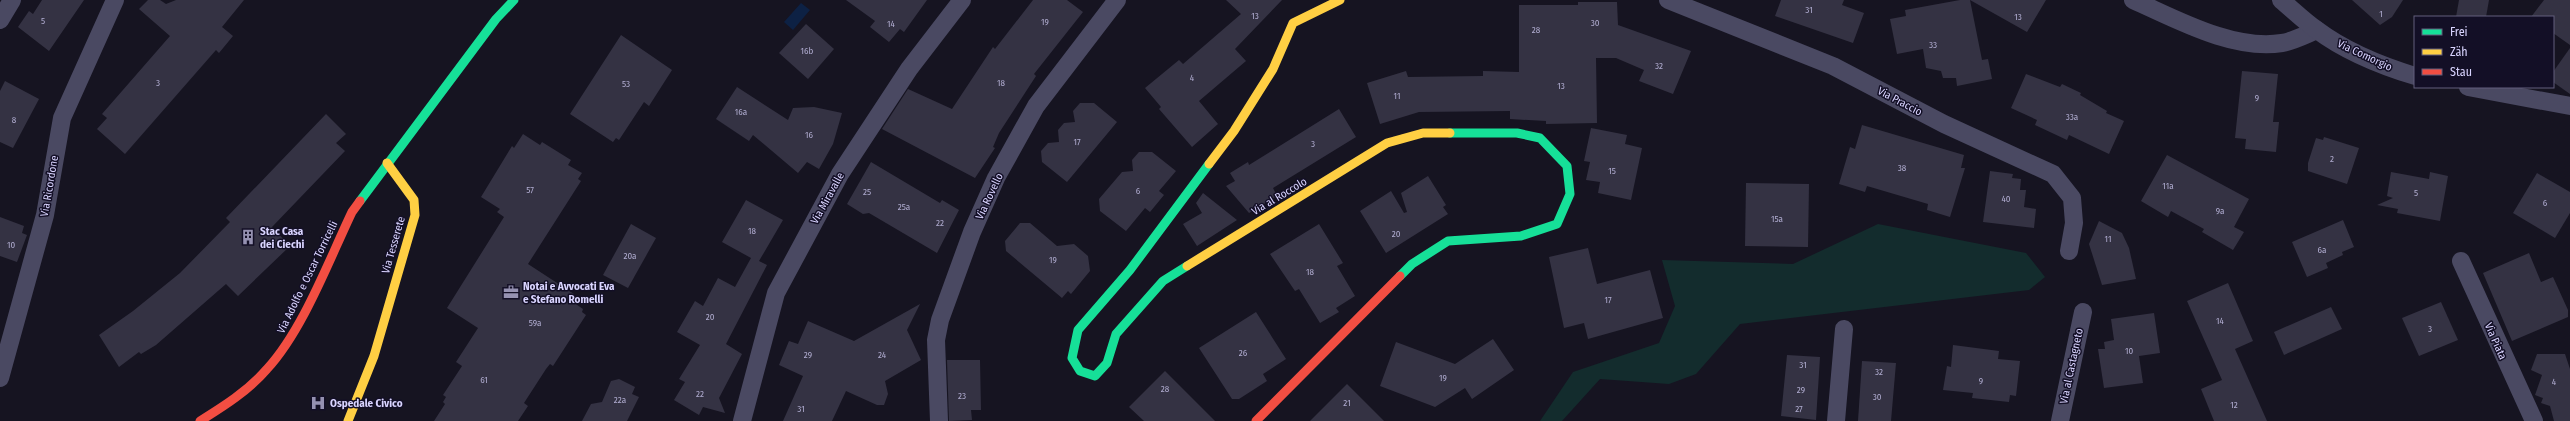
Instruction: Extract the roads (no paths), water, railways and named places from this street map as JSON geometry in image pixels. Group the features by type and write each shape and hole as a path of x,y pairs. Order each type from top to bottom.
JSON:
{"street":[{"path":"0,20 12,0"},
{"name":"Via Ricordone","path":"0,378 45,215 62,118 115,0"},
{"path":"387,163 496,19 514,0"},
{"name":"Via Miravalle","path":"742,421 776,293 840,174 909,69 962,0"},
{"name":"Via Rovello","path":"939,421 936,340 940,320 972,232 996,178 1036,106 1117,0"},
{"name":"Via al Roccolo","path":"1256,421 1412,264 1448,241 1521,236 1557,224 1570,194 1567,166 1540,138 1517,133 1423,133 1387,143 1163,281 1116,334 1108,363 1094,376 1080,371 1072,358 1078,330 1130,270 1234,131 1273,69 1293,23 1340,0"},
{"name":"Via Praccio","path":"1668,0 1833,66 1944,124 2053,174 2072,198 2074,223 2069,251"},
{"path":"2133,0 2235,41 2262,44 2282,43 2316,30 2281,0"},
{"name":"Via Comorgio","path":"2316,30 2355,52 2414,76"},
{"path":"2473,88 2570,106"},
{"name":"Via Adolfo e Oscar Torricelli","path":"200,421 232,401 267,370 290,340 352,212 387,163"},
{"name":"Via Tesserete","path":"348,421 374,356 415,215 414,200 387,163"},
{"name":"Via Piata","path":"2461,261 2534,421"},
{"name":"Via al Castagneto","path":"2060,421 2082,312"},
{"path":"1836,421 1844,329"}],"water":[{"path":"801,3 810,10 793,30 784,22"}],"place":[{"name":"Stac Casa dei Ciechi","path":"248,237"},
{"name":"Notai e Avvocati Eva e Stefano Romelli","path":"511,292"},
{"name":"Ospedale Civico","path":"318,403"}]}
